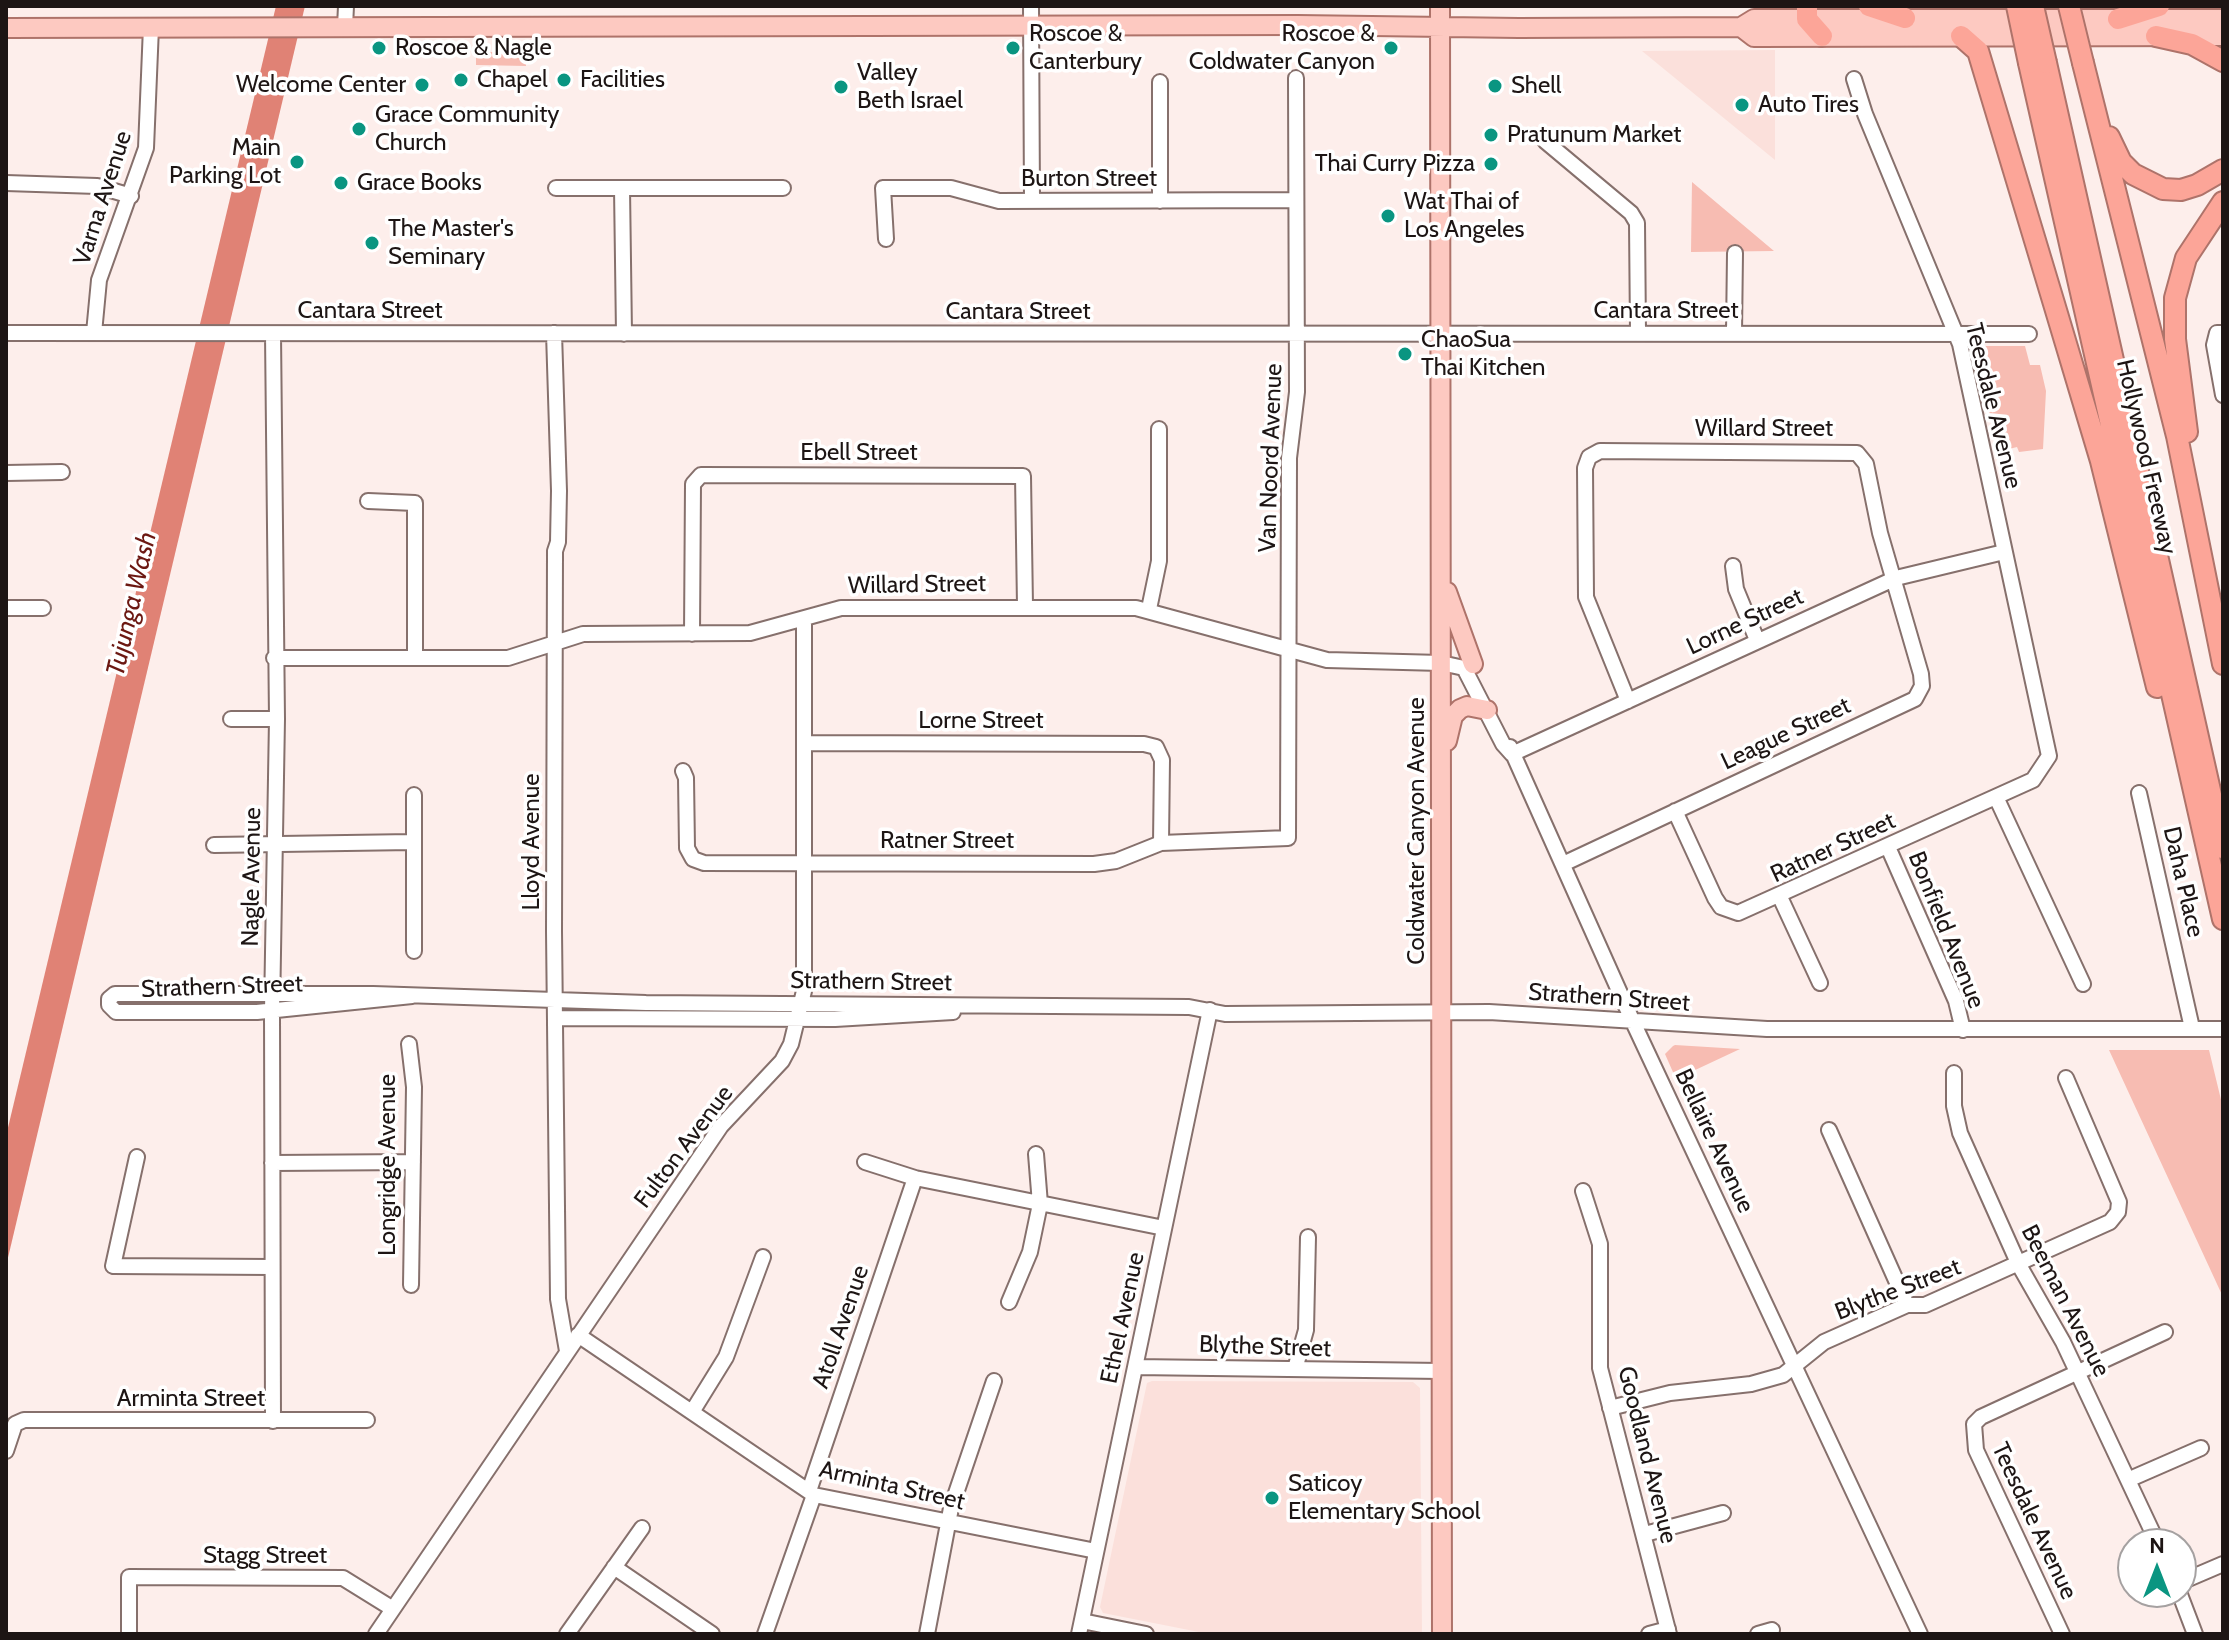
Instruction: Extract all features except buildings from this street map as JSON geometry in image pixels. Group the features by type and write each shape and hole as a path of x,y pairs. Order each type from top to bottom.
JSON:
{"highway":[{"path":"1869,6 1905,18"},
{"name":"Hollywood Freeway","path":"2017,6 2043,63 2223,787"},
{"path":"2026,6 2043,63 2223,848"},
{"path":"2033,6 2223,882"},
{"name":"Hollywood Freeway","path":"2046,6 2043,63 2223,919"},
{"path":"2069,6 2206,567"},
{"path":"2118,19 2159,6"},
{"path":"1807,12 1822,36"},
{"path":"1961,36 1978,51 2101,461 2175,759 2195,791"},
{"path":"2156,36 2192,44 2223,61"},
{"path":"2083,63 2112,146 2133,174 2147,184 2181,190 2212,178 2223,170"},
{"path":"2223,202 2186,258 2179,278 2174,320 2206,567 2223,664"}],"main road":[{"name":"Coldwater Canyon Avenue","path":"1440,6 1442,1634"},
{"path":"6,28 1741,27 1754,19 1807,12 1905,18 2223,19"},
{"path":"1741,27 1754,37 2223,36"},
{"path":"1441,577 1473,664"},
{"path":"1441,763 1453,716 1467,706 1487,710"}],"street":[{"path":"345,27 346,6"},
{"path":"1031,6 1032,201"},
{"name":"Varna Avenue","path":"94,333 99,280 131,196 150,126 151,27"},
{"name":"Van Noord Avenue","path":"1288,838 1289,458 1297,392 1296,78"},
{"name":"Teesdale Avenue","path":"1854,79 1865,114 1956,335 2049,756"},
{"path":"1160,82 1160,201"},
{"path":"1545,141 1631,213 1637,223 1638,333"},
{"path":"6,183 97,186 131,196"},
{"path":"556,188 783,188"},
{"path":"622,188 624,334"},
{"name":"Burton Street","path":"886,239 883,188 951,188 999,201 1296,200"},
{"path":"1734,333 1735,253"},
{"name":"Cantara Street","path":"6,333 2029,334"},
{"name":"Lloyd Avenue","path":"554,333 559,491 555,644 558,1299 567,1351"},
{"path":"2220,333 2216,357 2223,395"},
{"name":"Nagle Avenue","path":"273,334 277,719 272,994 273,1421"},
{"path":"1149,609 1159,561 1159,429"},
{"name":"Willard Street","path":"1628,701 1586,597 1585,468 1589,457 1600,451 1857,453 1866,464 1880,533 1896,578"},
{"path":"6,473 62,472"},
{"name":"Ebell Street","path":"692,634 696,478 1023,476 1025,606"},
{"path":"368,501 415,503 415,657"},
{"name":"Lorne Street","path":"1512,754 1896,578 2004,552"},
{"path":"1733,566 1736,589 1757,640"},
{"name":"League Street","path":"1563,864 1915,699 1922,686 1921,674 1896,578"},
{"name":"Willard Street","path":"274,658 508,658 583,634 750,633 841,608 1025,606 1149,609 1344,662 1441,663 1457,659 1473,664"},
{"path":"6,608 43,608"},
{"name":"Fulton Avenue","path":"376,1634 721,1126 782,1061 800,1019 804,1002 804,619"},
{"path":"1441,663 1464,668 1503,744 1512,754"},
{"name":"Bellaire Avenue","path":"1473,664 1633,1022 1797,1365 1920,1634"},
{"path":"231,719 277,719"},
{"name":"Lorne Street","path":"805,743 1144,744 1156,747 1162,760 1161,843"},
{"name":"Ratner Street","path":"1675,811 1721,907 1738,913 1780,897 2033,780 2049,756"},
{"name":"Ratner Street","path":"683,771 686,778 687,848 693,859 704,863 1094,864 1116,861 1161,843 1288,838"},
{"name":"Daha Place","path":"2139,793 2192,1028"},
{"path":"414,795 414,951"},
{"path":"1996,797 2083,984"},
{"path":"214,845 412,842"},
{"name":"Bonfield Avenue","path":"1888,847 1956,1001 1963,1030"},
{"path":"1780,897 1820,983"},
{"name":"Strathern Street","path":"412,996 272,1011 116,1012 109,1005 109,999 115,994 272,994 1189,1007 1225,1014 1441,1011 1767,1029 2223,1029"},
{"name":"Strathern Street","path":"557,1018 924,1016 993,1006"},
{"name":"Ethel Avenue","path":"1080,1627 1210,1010"},
{"name":"Longridge Avenue","path":"409,1044 414,1087 411,1285"},
{"name":"Beeman Avenue","path":"1954,1073 1954,1106 1960,1133 2019,1265 2077,1372 2151,1528"},
{"name":"Blythe Street","path":"1610,1408 1670,1393 1766,1381 1797,1365 1824,1342 1907,1305 1925,1305 2110,1222 2118,1212 2119,1202 2066,1078"},
{"path":"1829,1130 1907,1305"},
{"path":"1009,1302 1030,1252 1040,1204 1036,1154"},
{"path":"137,1157 113,1266 272,1267"},
{"path":"272,1163 413,1162"},
{"path":"865,1162 915,1178 1164,1228"},
{"name":"Atoll Avenue","path":"765,1634 915,1178"},
{"name":"Goodland Avenue","path":"1583,1191 1600,1244 1600,1368 1668,1631"},
{"path":"1295,1369 1306,1330 1308,1237"},
{"path":"692,1412 726,1357 763,1257"},
{"path":"2077,1372 2165,1332"},
{"name":"Arminta Street","path":"578,1335 811,1493 1096,1551"},
{"name":"Blythe Street","path":"1135,1367 1442,1371"},
{"name":"Teesdale Avenue","path":"2062,1634 1976,1450 1974,1424 1981,1417 2077,1372"},
{"path":"927,1634 951,1508 994,1381"},
{"name":"Arminta Street","path":"6,1451 15,1424 24,1420 367,1420"},
{"path":"2130,1479 2201,1448"},
{"path":"1645,1534 1723,1513"},
{"path":"567,1634 642,1528"},
{"path":"2197,1575 2223,1564"},
{"path":"614,1567 712,1634"},
{"name":"Stagg Street","path":"129,1634 129,1577 343,1578 393,1609"},
{"path":"2185,1608 2195,1634"},
{"path":"1080,1627 1146,1634"},
{"path":"1649,1634 1668,1631"}],"shaded area":[{"path":"276,6 305,6 6,1266 6,1136"},
{"name":"Auto Tires","path":"1775,50 1775,160 1642,51"},
{"path":"476,52 526,52 526,66 476,65"},
{"path":"1692,182 1774,251 1691,252"},
{"path":"1980,346 2025,346 2030,365 2040,365 2046,391 2043,449 2019,452 2017,447 2009,449 1995,441 1976,352"},
{"path":"1675,1045 1740,1049 1676,1079 1665,1054"},
{"path":"2109,1050 2209,1050 2223,1108 2223,1297"},
{"name":"Saticoy Elementary School","path":"1413,1382 1420,1388 1422,1634 1209,1634 1103,1613 1100,1607 1147,1383"}],"place":[{"name":"Roscoe & Nagle","path":"379,48"},
{"name":"Roscoe & Canterbury","path":"1013,48"},
{"name":"Roscoe & Coldwater Canyon","path":"1391,48"},
{"name":"Chapel","path":"461,80"},
{"name":"Facilities","path":"564,80"},
{"name":"Welcome Center","path":"422,85"},
{"name":"Shell","path":"1495,86"},
{"name":"Valley Beth Israel","path":"841,87"},
{"name":"Auto Tires","path":"1742,105"},
{"name":"Grace Community Church","path":"359,129"},
{"name":"Pratunum Market","path":"1491,135"},
{"name":"Main Parking Lot","path":"297,162"},
{"name":"Thai Curry Pizza","path":"1491,164"},
{"name":"Grace Books","path":"341,183"},
{"name":"Wat Thai of Los Angeles","path":"1388,216"},
{"name":"The Master's Seminary","path":"372,243"},
{"name":"ChaoSua Thai Kitchen","path":"1405,354"},
{"name":"Saticoy Elementary School","path":"1272,1498"}],"water label":[{"name":"Tujunga Wash","path":"132,604"}]}
